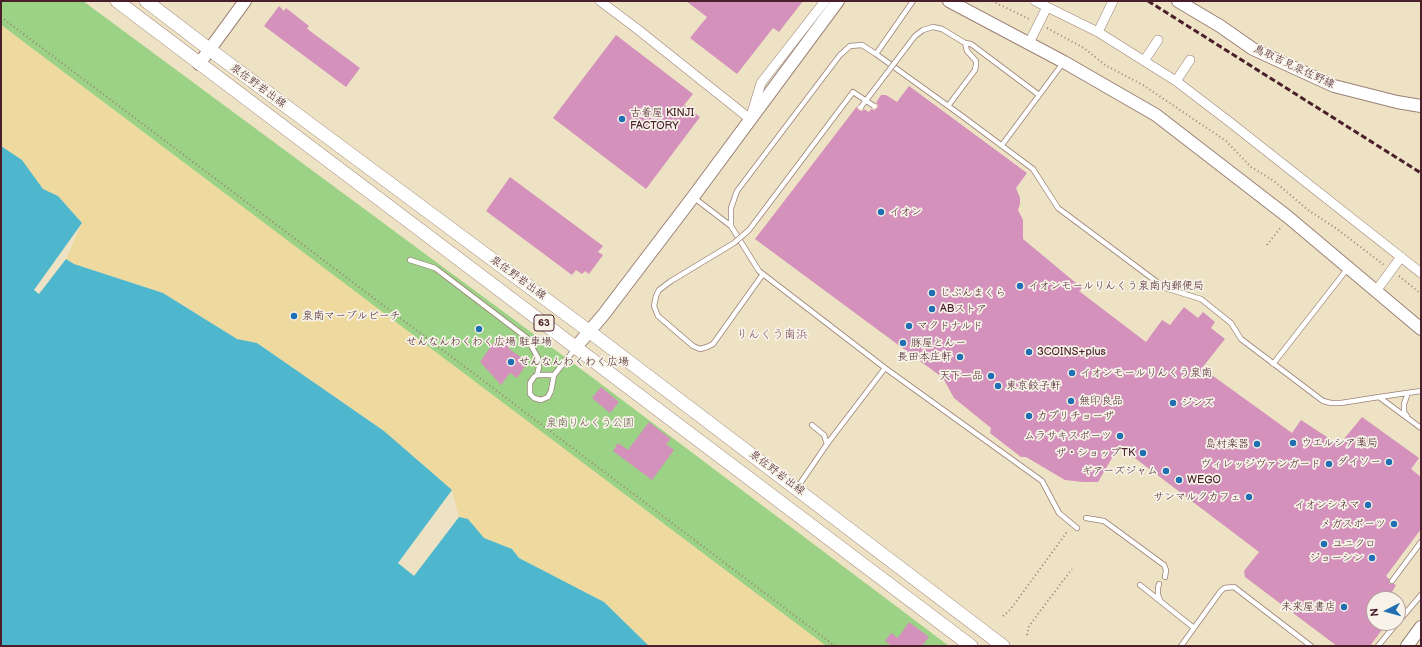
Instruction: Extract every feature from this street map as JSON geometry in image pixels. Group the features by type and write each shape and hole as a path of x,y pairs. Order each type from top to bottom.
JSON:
{"main road":[{"name":"泉佐野岩出線","path":"116,1 971,646"},
{"name":"泉佐野岩出線","path":"146,1 209,50 590,332 1003,646"}],"street":[{"path":"199,64 245,1"},
{"path":"600,1 750,119"},
{"path":"750,119 761,83 825,1"},
{"path":"576,347 590,332 694,197 838,1"},
{"path":"949,1 1064,62 1156,115 1288,217 1421,329"},
{"path":"1035,1 1098,32 1176,81 1421,273"},
{"path":"1098,32 1113,1"},
{"name":"鳥取吉見泉佐野線","path":"1178,1 1220,26 1253,49 1334,86 1397,102 1421,106"},
{"path":"1029,43 1047,7"},
{"path":"1144,61 1158,40"},
{"path":"1176,81 1190,60"},
{"path":"1376,291 1401,257"},
{"path":"1407,646 1421,628"}],"lane":[{"path":"876,54 913,1"},
{"path":"861,107 915,36 923,30 933,27 942,29 964,44 971,44 1039,95"},
{"path":"948,106 975,70 976,61 967,52 964,44"},
{"path":"731,226 731,208 737,191 840,55 850,46 862,45 1002,145 1033,169 1056,207 1165,288 1201,299 1231,323 1241,339 1323,400 1331,403 1421,392"},
{"path":"1002,145 1064,62"},
{"path":"763,274 713,344 708,347 700,349 693,346 658,316 654,306 659,290 671,281 734,243 749,230 853,92 874,106"},
{"path":"694,197 731,226 759,271 886,368 1042,481 1059,513 1077,528"},
{"path":"410,260 435,268 527,338 538,358 539,367 537,375 530,383 530,394 534,398 541,400 548,397 551,391 554,374 576,347"},
{"path":"1274,364 1348,268"},
{"path":"797,488 827,444 886,368"},
{"path":"537,375 554,374"},
{"path":"1407,417 1404,412 1404,404 1408,393"},
{"path":"1379,398 1421,428"},
{"path":"812,425 824,435 827,444"},
{"path":"1086,518 1104,521 1164,565 1166,570 1165,577"},
{"path":"1392,581 1421,542"},
{"path":"1160,584 1158,588 1158,595 1161,601"},
{"path":"1140,585 1194,628"},
{"path":"1181,646 1220,592 1224,588 1234,587 1311,646"},
{"path":"1406,613 1421,595"},
{"path":"1378,646 1391,631"}],"path":[{"path":"992,1 1039,23 1084,48 1105,65 1143,85 1226,141 1251,167 1274,181 1308,210 1338,229 1421,294"},
{"path":"1,17 835,646"},
{"path":"1267,245 1282,226"},
{"path":"1003,616 1010,610 1067,532"},
{"path":"1027,635 1029,626 1072,569"}],"green space":[{"name":"泉南りんくう公園","path":"1,1 83,1 589,375 949,646 826,646 1,25"}],"sand":[{"name":"泉南マーブルビーチ","path":"1,25 826,646 649,646 604,602 519,558 512,549 484,538 468,519 459,517 452,490 384,431 257,343 237,339 163,293 74,264 66,259 82,223 58,196 43,189 22,160 1,146"}],"water":[{"path":"1,146 22,160 43,189 58,196 82,223 34,290 39,294 66,259 74,264 163,293 237,339 257,343 384,431 452,490 398,563 414,576 459,517 468,519 484,538 512,549 519,558 604,602 649,646 1,646"}],"building":[{"path":"686,1 803,1 779,32 773,28 737,74 690,38 707,17"},
{"path":"279,6 284,11 286,8 309,26 307,28 310,31 360,68 346,87 264,26"},
{"path":"616,35 693,94 684,105 700,117 646,189 553,118"},
{"name":"イオンモールりんくう泉南","path":"909,86 1027,173 1016,188 1020,198 1018,210 1023,220 1023,239 1082,288 1079,291 1146,342 1162,320 1170,325 1184,307 1198,318 1203,312 1215,322 1211,328 1225,339 1202,368 1292,433 1301,420 1339,445 1362,417 1419,458 1411,469 1421,477 1421,529 1386,576 1389,579 1389,584 1396,585 1393,591 1366,591 1366,631 1381,631 1370,646 1337,646 1245,577 1244,571 1259,552 1119,446 1098,482 1065,480 1026,457 1021,457 990,433 991,428 954,398 943,378 755,239 858,105 857,108 862,111 864,109 869,112 871,109 874,110 878,106 876,103 881,95 886,95 897,102"},
{"path":"510,177 603,246 598,252 603,255 589,274 585,271 582,274 576,270 572,275 486,211"},
{"path":"499,335 511,343 508,348 528,362 517,378 510,373 501,385 480,362"},
{"path":"601,387 619,402 610,413 592,398"},
{"path":"649,422 671,439 666,444 674,450 652,480 613,451 618,443 628,450"},
{"path":"909,622 929,637 922,646 892,646 885,641 891,633 898,638"}],"railway":[{"path":"1148,1 1421,173"}],"place":[{"name":"古着屋 KINJI FACTORY","path":"622,119"},
{"name":"イオン","path":"881,212"},
{"name":"イオンモールりんくう泉南内郵便局","path":"1020,286"},
{"name":"じぶんまくら","path":"932,293"},
{"name":"ABストア","path":"932,309"},
{"name":"泉南マーブルビーチ","path":"294,316"},
{"name":"マクドナルド","path":"909,326"},
{"name":"せんなんわくわく広場 駐車場","path":"479,329"},
{"name":"豚屋とんー","path":"903,343"},
{"name":"3COINS+plus","path":"1029,352"},
{"name":"長田本庄軒","path":"960,357"},
{"name":"せんなんわくわく広場","path":"511,362"},
{"name":"イオンモールりんくう泉南","path":"1072,373"},
{"name":"天下一品","path":"991,376"},
{"name":"東京餃子軒","path":"998,386"},
{"name":"無印良品","path":"1071,401"},
{"name":"ジンズ","path":"1173,403"},
{"name":"カプリチョーザ","path":"1029,416"},
{"name":"ムラサキスポーツ","path":"1120,436"},
{"name":"ウエルシア薬局","path":"1293,443"},
{"name":"島村楽器","path":"1257,444"},
{"name":"ザ・ショップTK","path":"1143,453"},
{"name":"ダイソー","path":"1389,462"},
{"name":"ヴィレッジヴァンガード","path":"1329,464"},
{"name":"ギアーズジャム","path":"1166,471"},
{"name":"WEGO","path":"1179,480"},
{"name":"サンマルクカフェ","path":"1249,497"},
{"name":"イオンシネマ","path":"1368,505"},
{"name":"メガスポーツ","path":"1394,524"},
{"name":"ユニクロ","path":"1324,544"},
{"name":"ジョーシン","path":"1372,558"},
{"name":"未来屋書店","path":"1344,607"}],"district":[{"name":"りんくう南浜","path":"772,335"}]}
